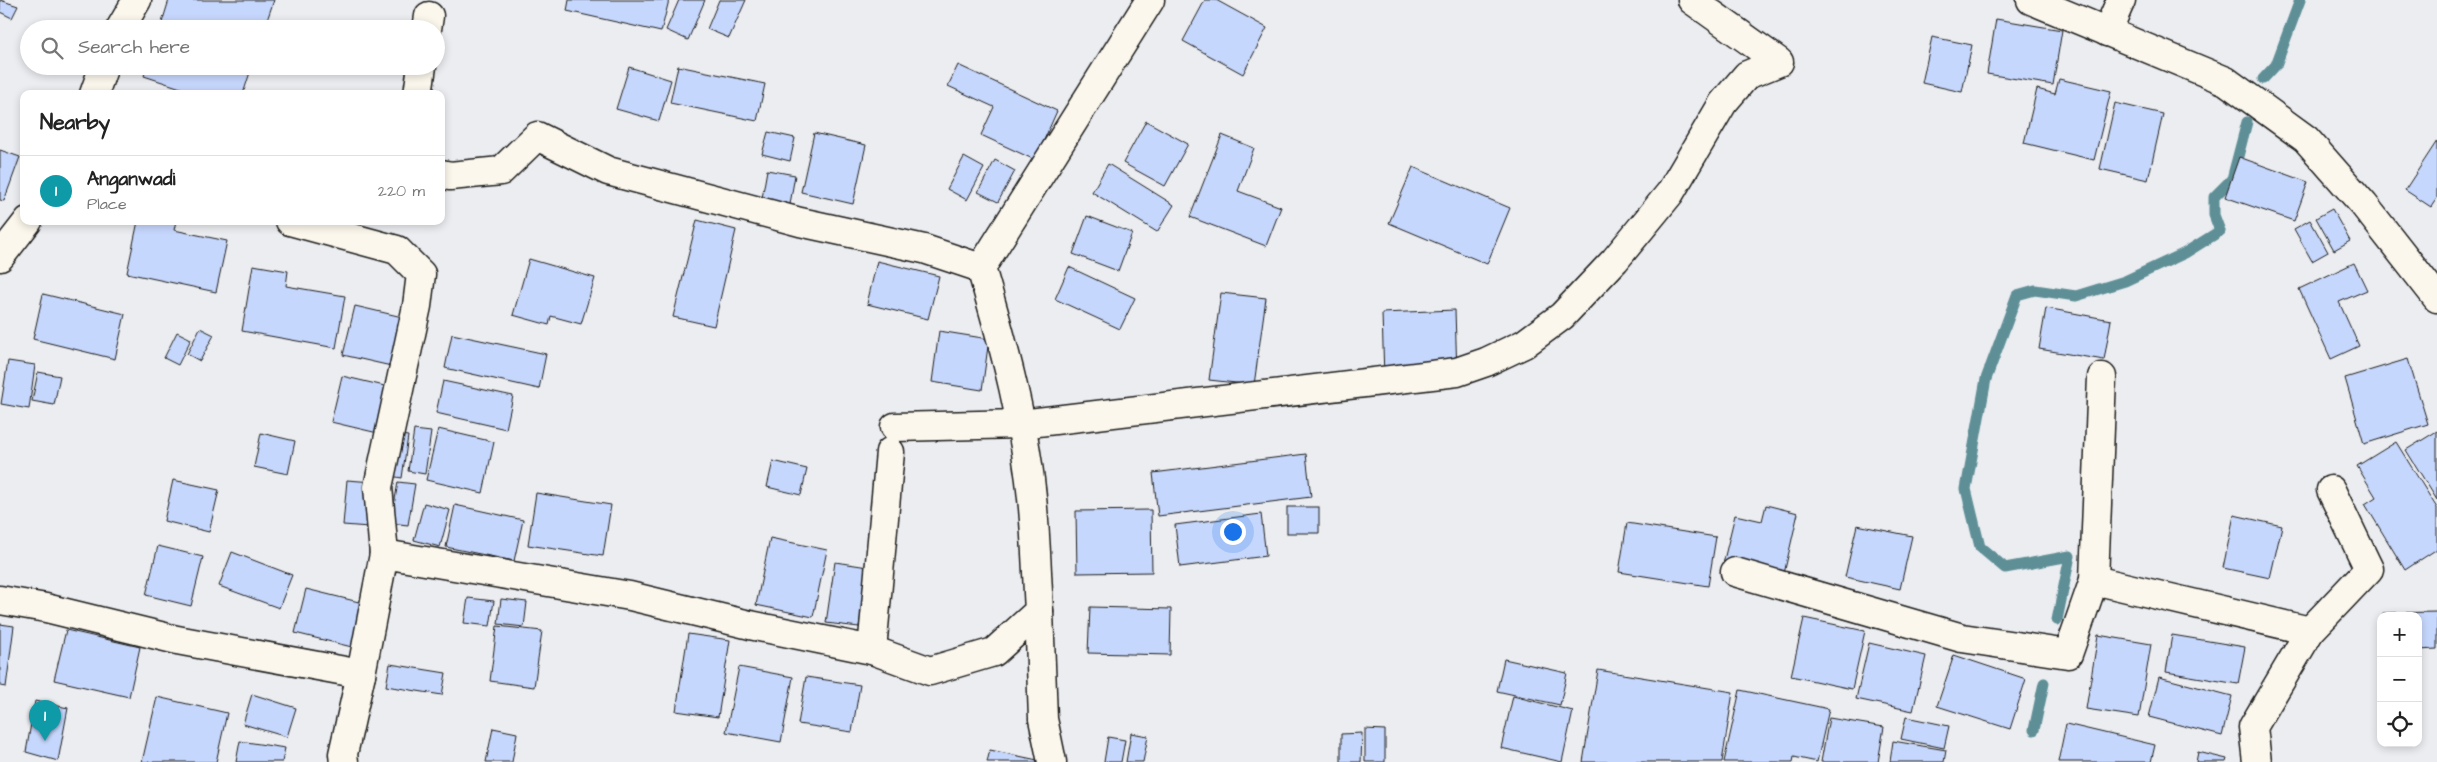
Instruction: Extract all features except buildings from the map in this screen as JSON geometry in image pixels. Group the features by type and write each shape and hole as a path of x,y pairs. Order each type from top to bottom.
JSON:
{"street":[{"path":"125,20 137,0"},
{"path":"1052,762 1043,719 1033,508 1021,424 1004,346 981,268 1150,0"},
{"path":"872,650 893,440 1457,372 1486,362 1524,344 1562,316 1621,253 1670,193 1723,103 1747,75 1779,62 1692,0"},
{"path":"2031,0 2226,81 2306,139 2364,205 2437,298"},
{"path":"2107,32 2121,0"},
{"path":"95,90 101,75"},
{"path":"419,90 421,75"},
{"path":"445,169 501,171 537,136 608,171 800,222 924,249 981,268"},
{"path":"0,257 25,225"},
{"path":"321,225 375,232 397,250 421,274 417,306 378,487 384,554 361,674 343,754 344,762"},
{"path":"1735,572 1962,638 2068,654 2094,580 2102,377"},
{"path":"2257,762 2254,727 2310,630 2370,569 2331,490"},
{"path":"384,554 630,596 750,625 872,650 930,670 994,652 1039,611"},
{"path":"2094,580 2310,630"},
{"path":"0,600 46,608 177,640 361,674"}],"waterway":[{"path":"2263,79 2276,65 2300,0"},
{"path":"2057,620 2070,556 2005,568 1980,547 1966,489 1986,379 2017,295 2035,290 2076,296 2125,281 2185,253 2220,231 2214,215 2214,197 2232,179 2247,122"},
{"path":"2034,730 2044,683"}],"place":[{"name":"Anganwadi","path":"45,741"}]}
